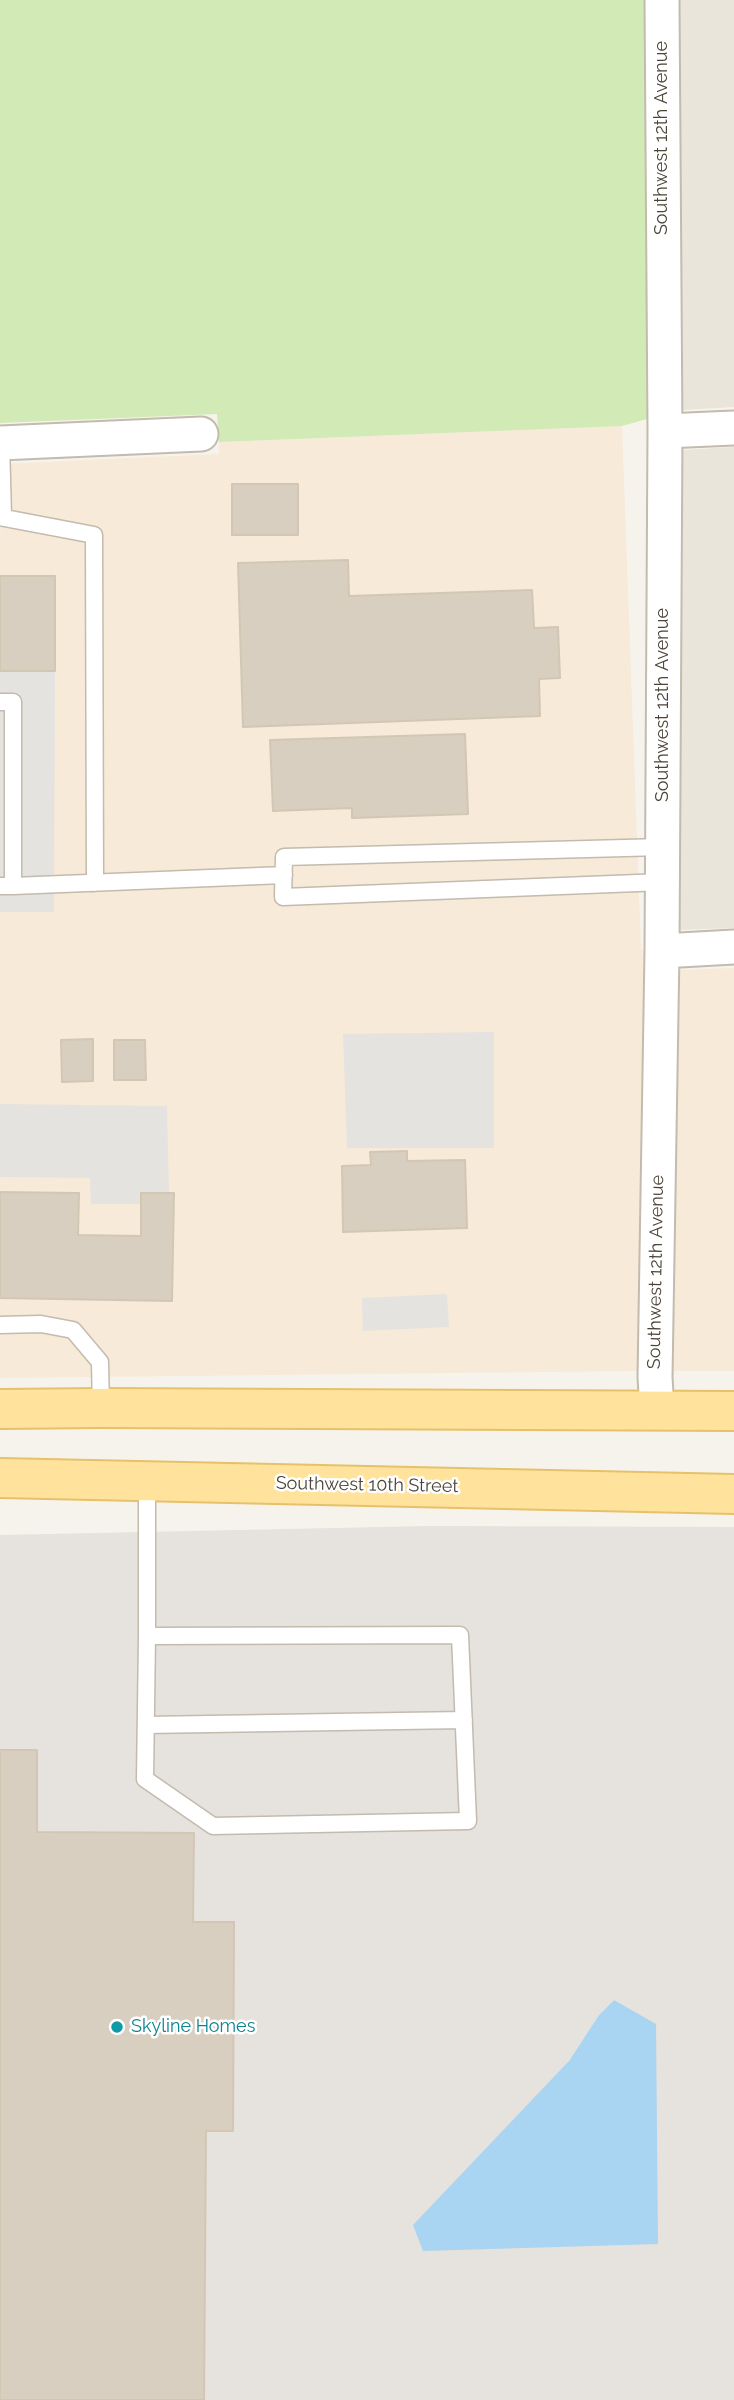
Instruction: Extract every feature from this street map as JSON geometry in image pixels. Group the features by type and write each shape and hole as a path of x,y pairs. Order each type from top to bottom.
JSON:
{"main road":[{"path":"0,1409 734,1411"},
{"name":"Southwest 10th Street","path":"0,1478 734,1494"}],"street":[{"name":"Southwest 12th Avenue","path":"657,1410 654,1377 663,882 665,431 662,0"},
{"path":"665,431 734,428"},
{"path":"1,443 201,434"},
{"path":"662,951 734,947"}],"lane":[{"path":"1,443 2,517 94,535 95,883"},
{"path":"0,702 13,702 6,886 284,875"},
{"path":"663,847 285,857 284,897 663,882"},
{"path":"0,1325 41,1324 74,1330 100,1362 102,1408"},
{"path":"147,1480 145,1779 213,1826 468,1821 460,1634 147,1636"},
{"path":"146,1725 464,1720"}],"shaded area":[{"path":"680,0 734,0 734,407 683,410"},
{"path":"622,426 641,949 644,950 637,1371 0,1378 0,464 219,454 219,442"},
{"path":"734,447 734,928 680,930 683,450"},
{"path":"0,671 55,671 54,912 0,912"},
{"path":"734,968 734,1371 672,1371 679,970"},
{"path":"494,1032 494,1148 347,1148 343,1034"},
{"path":"0,1104 167,1106 169,1193 141,1193 141,1204 91,1204 90,1178 0,1177"},
{"path":"447,1294 449,1327 363,1331 362,1298"},
{"path":"429,1526 734,1527 734,2400 0,2400 0,1535","holes":["614,2000 655,2024 569,2061 599,2015"]}],"green space":[{"path":"0,0 644,0 647,419 622,426 219,442 217,414 0,423"}],"water":[{"path":"614,2000 656,2024 658,2244 423,2251 413,2225 569,2061 599,2015"}],"building":[{"path":"232,484 298,484 298,535 232,535"},
{"path":"348,560 349,596 532,590 534,628 558,627 560,678 539,679 540,716 243,727 238,563"},
{"path":"0,576 55,576 55,671 0,671"},
{"path":"465,734 468,814 352,818 352,808 273,811 270,740"},
{"path":"93,1039 93,1081 62,1082 61,1040"},
{"path":"114,1040 145,1040 146,1080 114,1080"},
{"path":"407,1151 407,1161 465,1160 467,1228 343,1232 342,1166 371,1165 370,1152"},
{"path":"0,1192 79,1193 78,1235 141,1236 141,1193 174,1193 172,1301 0,1298"},
{"name":"Skyline Homes","path":"0,1750 37,1750 37,1832 194,1833 193,1922 234,1922 233,2131 206,2131 204,2400 0,2400"}],"place":[{"name":"Skyline Homes","path":"117,2027"}]}
